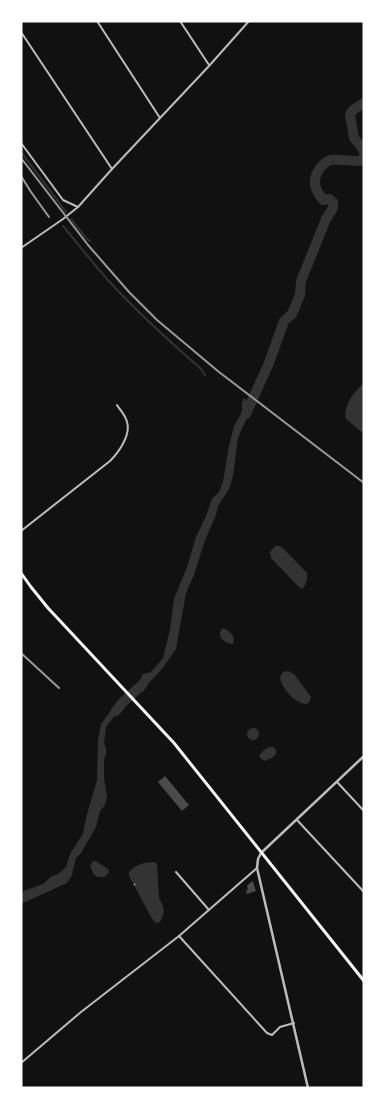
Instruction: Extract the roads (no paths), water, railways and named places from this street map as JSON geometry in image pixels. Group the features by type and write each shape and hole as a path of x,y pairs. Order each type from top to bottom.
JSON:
{"main road":[{"path":"21,573 48,608 174,743 364,981"}],"street":[{"path":"97,21 160,118"},
{"path":"180,21 209,66"},
{"path":"21,248 78,207 249,21"},
{"path":"21,32 112,169"},
{"path":"21,144 63,200 78,207"},
{"path":"21,531 105,466 119,452 128,430 128,424 117,405"},
{"path":"308,1088 258,868 258,859 261,853 364,756"},
{"path":"337,782 364,811"},
{"path":"297,820 364,892"},
{"path":"21,1063 81,1012 179,936 258,868"},
{"path":"176,872 209,911"},
{"path":"179,936 269,1034 272,1035 280,1027 294,1023"}],"waterway":[{"path":"364,103 353,110 350,115 354,138 364,152"},
{"path":"21,152 66,212"},
{"path":"246,414 269,363 284,321 292,314 300,295 301,281 326,219 333,208 333,202 329,199 323,200 317,191 315,184 316,175 322,165 328,161 360,161 364,157"},
{"path":"71,219 90,241"},
{"path":"63,226 118,291 201,369 205,375"},
{"path":"116,711 143,684"}],"railway":[{"path":"21,158 88,245 129,292 157,320 219,372 364,483"},
{"path":"21,176 49,217"},
{"path":"21,653 59,688"}]}
